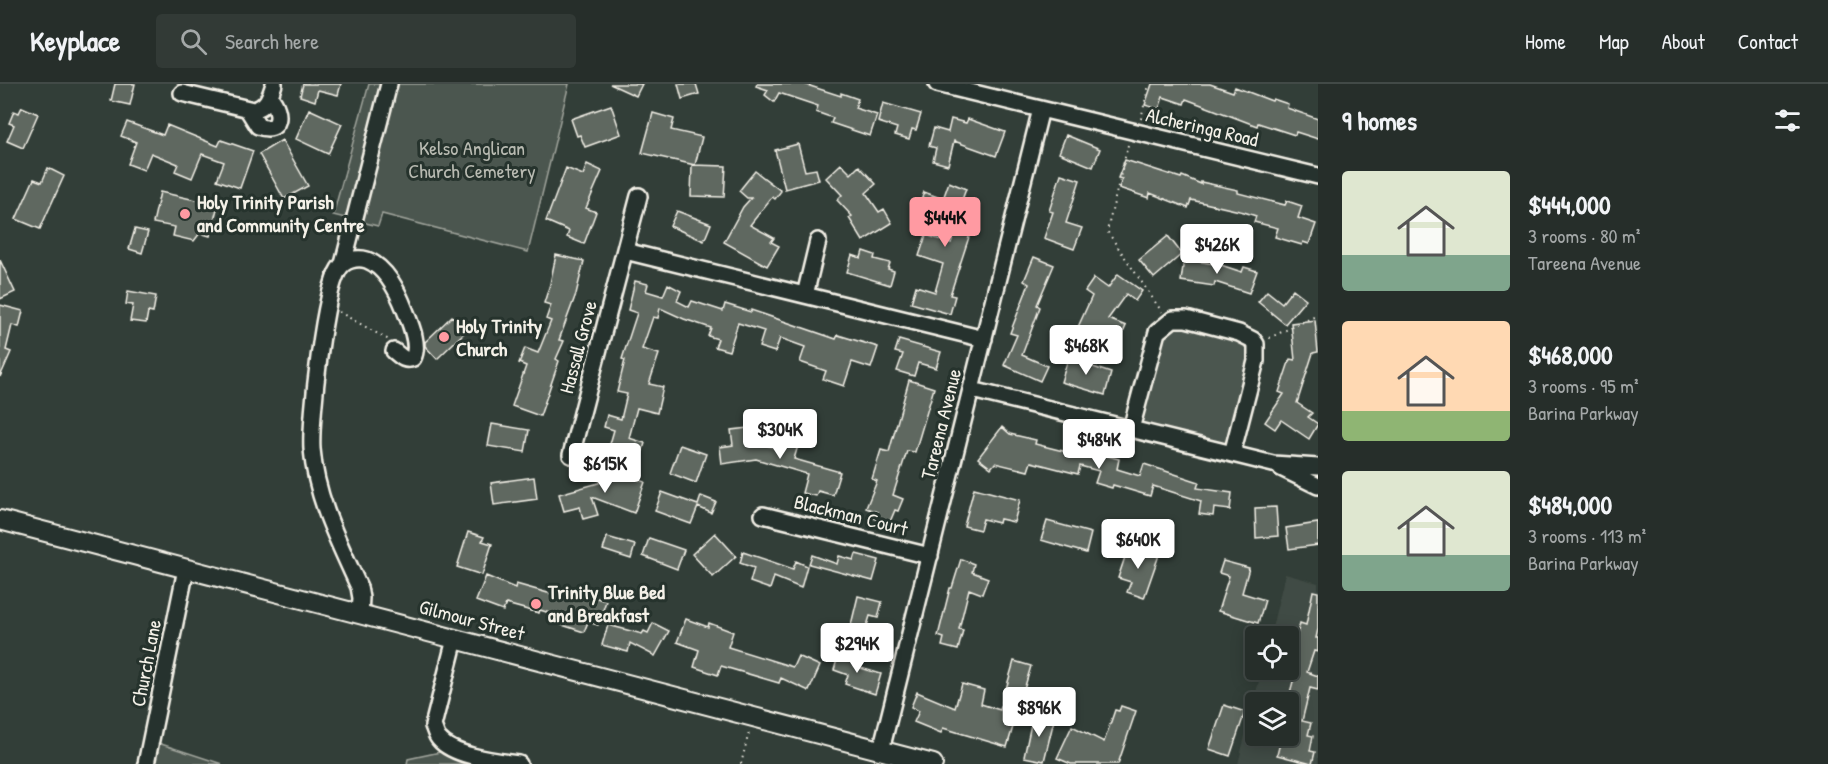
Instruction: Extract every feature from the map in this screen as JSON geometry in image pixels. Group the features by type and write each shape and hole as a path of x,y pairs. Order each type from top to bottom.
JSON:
{"main road":[{"name":"Gilmour Street","path":"0,520 930,764"}],"street":[{"path":"360,614 359,587 324,508 312,447 317,378 328,306 337,272 343,264 389,84"},
{"name":"Alcheringa Road","path":"937,84 1318,176"},
{"path":"248,110 258,126 267,128 273,126 278,120 279,113 272,91"},
{"path":"182,93 248,110 262,108 272,91"},
{"name":"Tareena Avenue","path":"881,750 1041,109"},
{"name":"Hassall Grove","path":"571,455 639,196"},
{"path":"805,295 818,241"},
{"path":"625,251 984,339"},
{"path":"343,264 356,259 369,261 388,277 398,293 408,316 416,347 411,361 394,351"},
{"path":"1131,429 1155,338 1168,321 1186,319 1239,333 1256,344 1256,361 1232,454"},
{"path":"972,390 1273,464 1318,467"},
{"path":"1273,464 1318,486"},
{"name":"Blackman Court","path":"763,515 930,556"},
{"name":"Church Lane","path":"146,764 186,569"},
{"path":"455,639 433,726 439,739 454,750 485,759 519,764"}],"path":[{"path":"1149,84 1107,231 1168,321"},
{"path":"336,310 411,361"},
{"path":"1256,344 1318,315"},
{"path":"741,764 753,717"}],"shaded area":[{"path":"1285,574 1318,583 1318,764 1238,764 1245,736 1245,746 1299,746 1299,692 1256,692 1259,680 1299,680 1299,626 1272,626"}],"green space":[{"name":"Kelso Anglican Church Cemetery","path":"369,84 569,84 528,252 382,214 378,226 333,215"},
{"path":"1168,322 1253,340 1232,454 1131,429"},
{"path":"152,741 222,764 146,764"},
{"path":"454,749 519,764 407,764 408,759"}],"building":[{"path":"115,84 135,84 130,105 111,101"},
{"path":"303,84 341,84 338,95 318,90 315,101 300,96"},
{"path":"610,84 642,84 636,96"},
{"path":"678,84 696,84 699,94 682,99"},
{"path":"757,84 804,84 858,99 855,108 877,115 870,136 831,123 833,118 816,112 818,106 779,93 774,102 765,95 768,90 756,86"},
{"path":"1152,84 1210,84 1233,92 1235,87 1272,101 1273,99 1288,104 1287,108 1318,119 1318,139 1296,132 1295,135 1258,123 1257,126 1186,99 1184,104 1163,97 1159,109 1145,105"},
{"path":"883,103 921,114 916,130 912,129 909,139 895,135 897,128 878,122"},
{"path":"611,105 621,134 585,147 580,135 577,136 571,119"},
{"path":"22,107 38,114 23,148 7,141 14,125 9,123 14,111 19,113"},
{"path":"309,109 342,124 328,154 296,139"},
{"path":"653,113 674,119 671,130 702,137 695,165 642,153"},
{"path":"951,119 966,123 968,119 1005,132 996,156 954,141 948,165 933,161 936,148 929,146 934,128 948,132"},
{"path":"127,122 163,135 167,125 218,146 221,140 253,151 240,188 217,180 224,162 202,154 192,178 175,171 178,164 151,153 144,170 128,164 136,142 121,136"},
{"path":"1066,135 1100,149 1093,167 1059,153"},
{"path":"282,140 308,186 284,199 259,154"},
{"path":"798,144 805,171 816,169 819,180 785,189 775,150"},
{"path":"1125,160 1181,178 1182,176 1201,184 1201,182 1238,190 1238,193 1285,205 1287,201 1302,206 1298,218 1316,224 1309,244 1303,242 1302,245 1275,237 1278,228 1254,222 1256,216 1244,212 1191,200 1188,208 1150,193 1149,198 1119,188 1122,179 1118,178"},
{"path":"587,164 602,171 586,208 596,212 584,244 567,237 569,231 546,221 566,168 583,175"},
{"path":"841,164 851,174 859,166 876,184 866,193 879,212 884,209 892,223 863,241 849,218 852,216 837,200 842,195 826,178"},
{"path":"692,165 726,166 724,197 691,196"},
{"path":"48,168 64,176 40,229 16,219 34,179 42,182"},
{"path":"755,171 781,191 775,199 772,197 750,225 774,238 771,242 779,246 767,266 724,242 743,207 751,198 747,198 739,191"},
{"path":"1061,174 1080,180 1066,223 1082,228 1074,249 1044,238 1053,212 1049,211"},
{"path":"949,182 966,189 959,208 975,214 950,295 955,296 950,314 911,303 916,286 935,292 943,264 919,256 926,235 951,243 958,222 919,207 924,192 943,199"},
{"name":"Holy Trinity Parish and Community Centre","path":"160,192 218,205 210,236 200,233 194,241 173,236 175,227 153,223"},
{"path":"677,211 711,224 704,241 670,226"},
{"path":"135,229 148,232 142,253 129,249"},
{"path":"1168,236 1182,254 1154,278 1139,260"},
{"path":"863,251 875,255 874,259 890,263 888,269 894,271 890,285 847,272 852,255 861,258"},
{"path":"556,255 584,261 576,294 559,340 564,341 556,359 559,361 540,416 512,406 526,366 519,363 525,348 538,353 551,321 546,319 551,305 544,303"},
{"path":"1034,257 1054,265 1037,305 1040,307 1022,355 1047,366 1040,381 1004,365 1017,335 1010,333 1029,284 1024,281"},
{"path":"1184,259 1221,265 1242,272 1244,267 1257,271 1249,293 1215,282 1214,286 1181,281"},
{"path":"0,260 15,292 0,299"},
{"path":"1118,274 1142,291 1135,301 1126,294 1108,319 1126,326 1118,344 1078,327 1092,296 1085,291 1094,278 1108,288"},
{"path":"635,281 648,284 646,291 663,296 668,284 681,291 677,301 689,307 692,301 723,311 725,304 751,312 751,310 836,339 838,335 878,347 871,368 852,362 844,386 823,379 826,371 800,362 805,347 780,338 775,352 759,347 764,331 738,323 729,351 715,347 718,339 708,336 711,328 660,308 658,318 653,317 642,349 659,354 649,384 663,387 657,413 637,408 629,438 645,443 640,460 608,451 614,430 604,427 607,415 621,419 627,394 617,392 625,360 622,359 637,313 628,310"},
{"path":"1293,289 1306,299 1285,324 1258,302 1267,291 1282,303"},
{"path":"128,291 156,296 153,313 148,312 146,323 130,321 133,305 126,304"},
{"path":"0,305 23,311 19,327 12,325 6,350 11,352 0,377"},
{"name":"Holy Trinity Church","path":"452,316 466,331 437,359 425,346 425,342"},
{"path":"1315,320 1318,352 1313,353 1297,403 1312,413 1308,417 1318,424 1309,439 1281,420 1275,429 1265,422 1284,394 1279,392 1290,359 1295,360 1291,323"},
{"path":"899,340 941,352 936,368 918,363 914,376 897,371 903,354 895,352"},
{"path":"1069,356 1085,360 1084,364 1111,373 1105,395 1061,382"},
{"path":"909,380 934,388 915,452 907,451 893,495 903,499 889,524 874,518 877,512 866,508 877,481 872,479 881,450 889,452"},
{"path":"492,424 529,430 525,452 488,446"},
{"path":"1002,427 1010,434 1036,440 1035,444 1095,459 1096,453 1119,459 1117,469 1140,476 1144,464 1199,482 1197,488 1232,493 1230,510 1214,508 1213,516 1199,514 1201,501 1153,486 1150,496 1113,485 1112,488 1095,483 1099,471 1080,466 1078,474 1031,462 1028,471 995,463 991,468 978,458"},
{"path":"748,428 749,440 779,449 783,434 800,439 794,459 840,472 833,495 818,491 816,496 802,493 807,474 756,459 722,464 720,447 733,445 731,430"},
{"path":"680,445 706,454 696,483 670,473"},
{"path":"605,467 645,482 634,513 592,497 598,515 583,519 580,507 564,511 559,494 599,483"},
{"path":"534,477 537,499 494,505 491,483"},
{"path":"974,488 1020,500 1014,522 1000,519 999,523 983,519 980,530 964,526"},
{"path":"662,492 698,505 701,496 716,502 711,513 698,507 691,524 655,511"},
{"path":"1276,507 1278,536 1256,538 1255,508"},
{"path":"1047,521 1091,533 1086,553 1041,540"},
{"path":"1318,523 1318,545 1289,549 1286,528"},
{"path":"468,532 484,537 482,541 492,544 482,575 457,567"},
{"path":"715,533 736,556 713,577 692,554"},
{"path":"607,537 635,545 631,559 603,550"},
{"path":"649,538 684,550 677,569 643,556"},
{"path":"1129,545 1159,555 1144,598 1127,592 1131,582 1118,578"},
{"path":"743,552 793,569 796,561 807,566 801,588 774,577 770,589 750,582 754,568 740,563"},
{"path":"856,554 879,560 873,581 809,564 812,555 837,564 839,556 854,560"},
{"path":"961,559 974,564 972,572 988,578 982,594 969,589 959,629 963,630 958,650 942,646 944,638 938,636 950,588 952,588"},
{"path":"1223,561 1249,568 1242,593 1265,600 1258,623 1218,611 1229,576 1219,573"},
{"path":"486,576 515,588 516,584 555,595 557,589 580,597 581,593 606,601 598,625 588,622 584,632 559,624 562,617 540,610 539,613 506,604 503,611 476,601"},
{"path":"1313,591 1318,592 1316,638 1318,638 1318,652 1314,651 1307,672 1318,676 1318,690 1310,688 1302,721 1311,723 1308,735 1313,736 1310,751 1315,752 1312,764 1277,755 1279,746 1299,746 1299,692 1290,692 1293,680 1299,680 1299,627 1300,623 1306,625"},
{"path":"858,596 882,602 878,618 870,616 866,629 851,625"},
{"path":"686,619 708,627 709,623 733,632 728,647 793,667 798,656 820,666 809,691 781,678 779,683 721,666 718,675 694,667 699,650 677,642"},
{"path":"653,623 669,631 655,656 630,643 628,652 602,645 608,625 642,634 644,631 648,633"},
{"path":"839,653 857,659 854,666 881,674 875,694 845,684 848,675 834,670"},
{"path":"1014,661 1031,666 1007,747 943,728 941,733 914,722 919,711 911,707 917,692 955,708 962,684 984,690 981,704 1000,710"},
{"path":"1224,705 1245,712 1230,756 1209,749"},
{"path":"1121,706 1136,711 1118,764 1071,764 1057,758 1072,726 1104,742 1115,710 1119,711"},
{"path":"1033,715 1054,720 1044,761 1024,757"}],"place":[{"name":"Holy Trinity Parish and Community Centre","path":"185,214"},
{"name":"Holy Trinity Church","path":"444,337"},
{"name":"Trinity Blue Bed and Breakfast","path":"536,604"}]}
